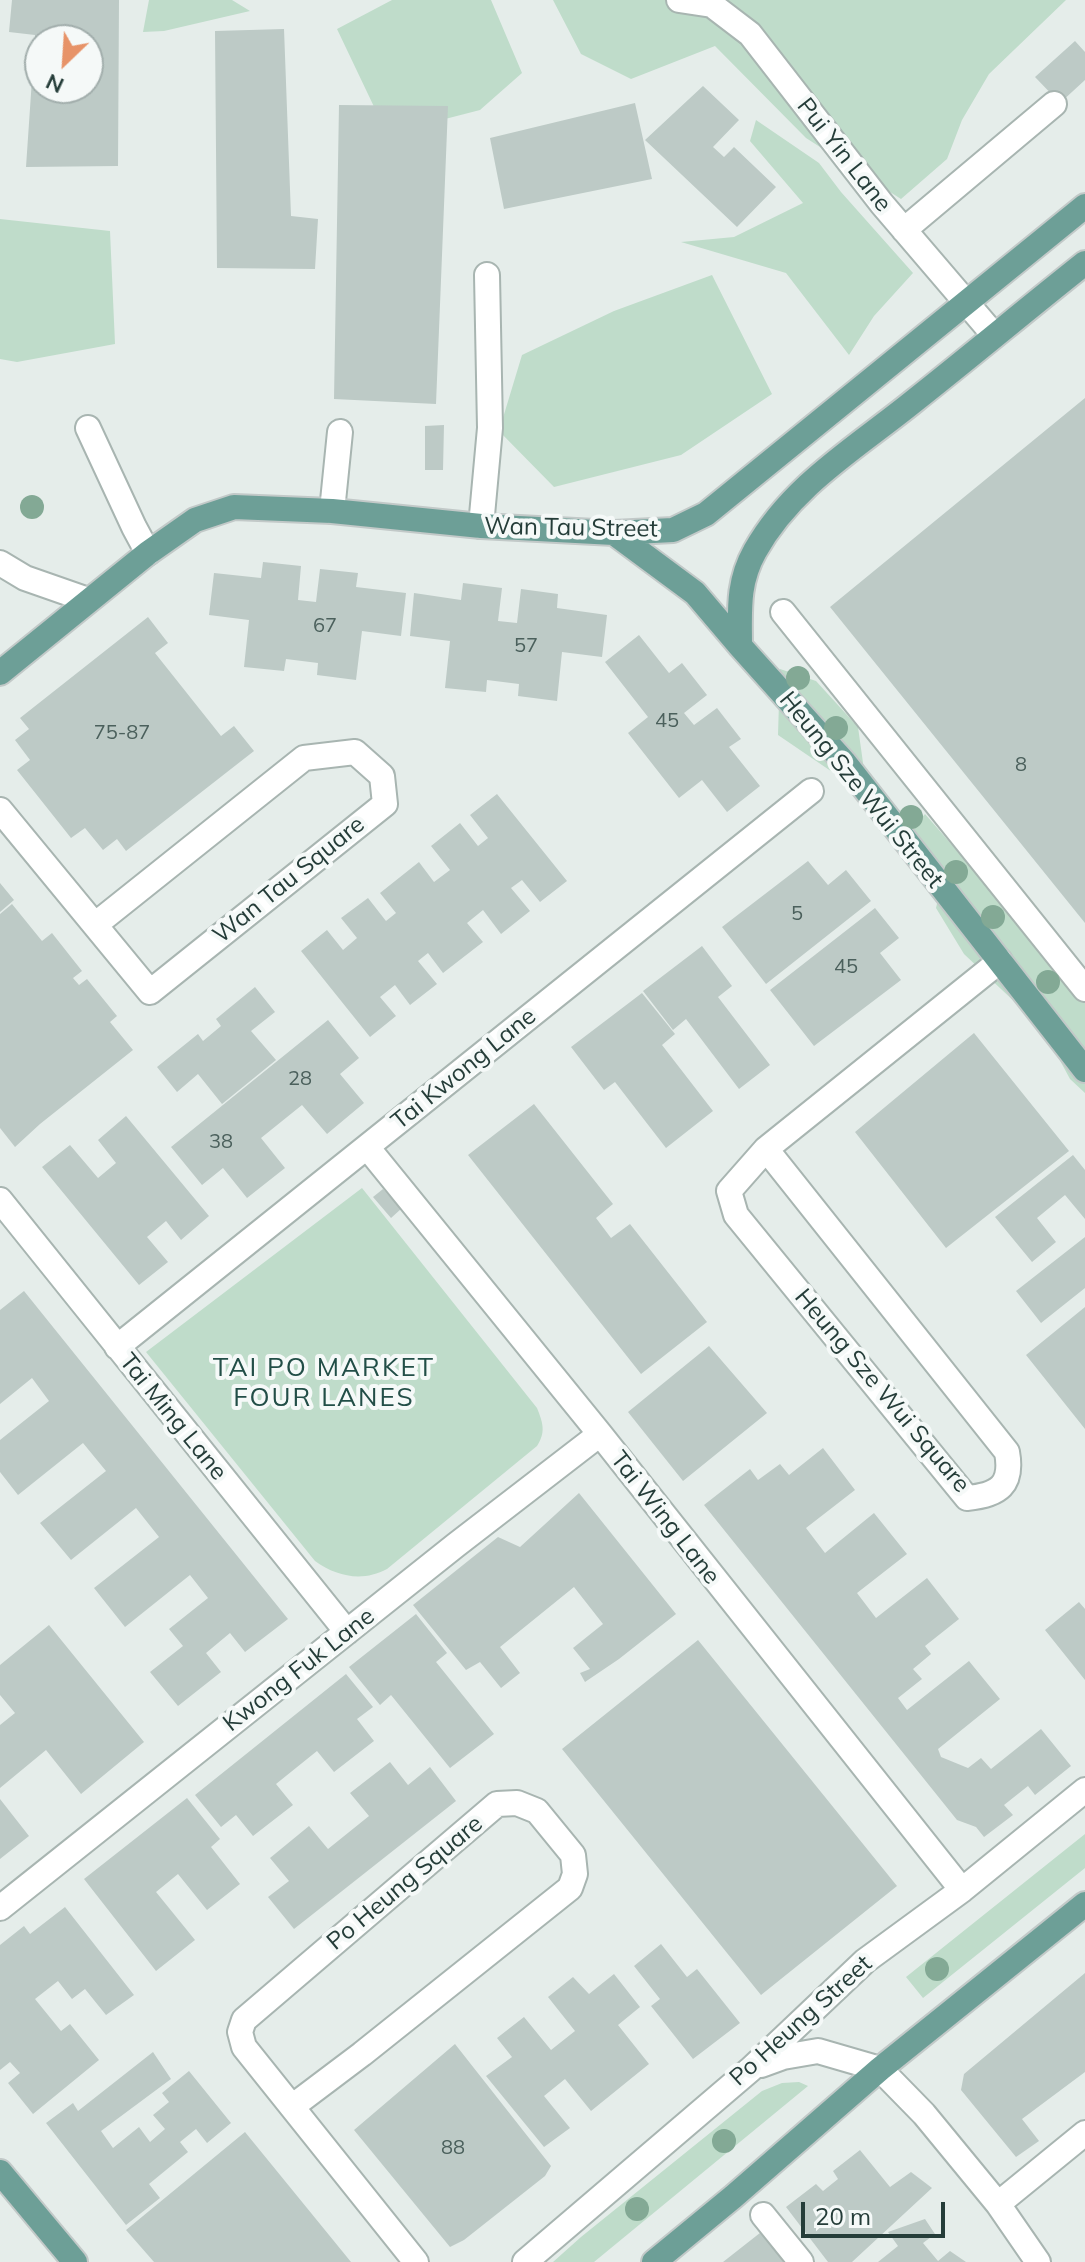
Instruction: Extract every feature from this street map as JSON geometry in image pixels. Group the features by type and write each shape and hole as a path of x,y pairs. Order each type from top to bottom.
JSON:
{"main road":[{"name":"Wan Tau Street","path":"0,673 148,553 195,520 234,507 332,511 481,526 614,533 673,530 706,514 1085,206"},
{"path":"740,646 740,589 754,553 784,507 815,477 1085,263"},
{"name":"Heung Sze Wui Street","path":"614,533 695,593 844,762 1085,1070"},
{"path":"654,2262 880,2069 1085,1904"},
{"path":"0,2172 75,2262"}],"street":[{"name":"Pui Yin Lane","path":"679,0 712,5 750,34 904,230 994,335"},
{"path":"904,230 1054,104"},
{"path":"481,526 490,428 487,275"},
{"path":"88,428 148,553"},
{"path":"332,511 340,432"},
{"path":"0,563 25,578 88,600"},
{"path":"783,612 1085,989"},
{"name":"Wan Tau Square","path":"0,810 150,992 385,804 382,776 355,752 304,758 96,924"},
{"name":"Tai Kwong Lane","path":"117,1347 811,791"},
{"name":"Heung Sze Wui Square","path":"766,1149 1007,1452 1010,1470 1004,1486 985,1496 967,1498 736,1215 729,1191 766,1149 1000,961"},
{"name":"Tai Wing Lane","path":"367,1147 600,1434 962,1890"},
{"name":"Tai Ming Lane","path":"0,1200 347,1632"},
{"name":"Kwong Fuk Lane","path":"0,1908 600,1434"},
{"name":"Po Heung Street","path":"525,2262 751,2069 865,1961 962,1890 1085,1790"},
{"name":"Po Heung Square","path":"293,2106 570,1888 575,1874 573,1855 537,1811 517,1803 497,1804 244,2020 240,2032 244,2047 416,2262"},
{"path":"751,2069 783,2057 818,2051 880,2069 924,2114 998,2204 1038,2262"},
{"path":"998,2204 1085,2133"},
{"path":"763,2215 801,2262"}],"green space":[{"path":"149,0 232,0 250,11 164,31 143,32"},
{"path":"392,0 491,0 522,73 480,110 387,134 337,29"},
{"path":"553,0 1066,0 989,74 962,120 947,159 901,199 806,138 715,46 631,79 581,54"},
{"path":"756,120 819,163 913,273 874,316 849,355 786,273 681,242 734,237 803,203 750,141"},
{"path":"0,219 110,231 115,344 17,362 0,359"},
{"path":"712,275 772,394 681,455 554,487 499,431 522,355 614,311"},
{"path":"780,669 816,681 858,727 864,770 844,780 778,735"},
{"path":"925,814 959,853 1085,973 1085,1093 1070,1079 1050,1042 1020,1007 964,954 936,908 944,874 896,849"},
{"path":"362,1188 537,1408 543,1427 537,1446 387,1569 369,1575 350,1576 332,1571 315,1561 146,1352"},
{"path":"1085,1834 1085,1868 923,1998 906,1977"},
{"path":"799,2082 808,2086 594,2262 553,2262 762,2091 782,2083"}],"building":[{"path":"12,0 119,0 118,166 26,167 30,104 104,104 104,24 24,24 24,34 9,32"},
{"path":"284,29 291,216 318,219 315,269 217,268 215,31"},
{"path":"1075,41 1085,52 1085,80 1060,103 1035,77"},
{"path":"703,86 739,120 713,147 724,157 734,147 776,187 737,227 645,140"},
{"path":"635,103 652,179 504,209 490,138"},
{"path":"339,105 448,106 436,404 334,399"},
{"path":"1085,398 1085,923 830,607"},
{"path":"444,425 443,470 425,470 425,426"},
{"path":"263,562 301,566 298,600 316,602 320,569 358,573 356,587 406,593 401,636 362,631 356,680 317,675 318,663 286,659 284,671 244,667 249,620 209,615 214,573 261,578"},
{"path":"463,583 502,588 498,621 517,623 521,589 558,594 557,608 607,615 602,657 562,652 557,701 518,696 519,684 487,680 486,692 445,688 450,641 410,636 414,593 461,600"},
{"path":"148,617 168,643 155,653 221,736 234,726 254,751 126,851 117,839 103,850 85,828 71,838 17,770 30,760 15,740 29,729 20,718"},
{"path":"639,635 669,673 682,663 707,695 684,713 694,725 717,708 741,739 729,747 760,786 727,812 702,780 679,798 628,733 648,717 605,662"},
{"path":"497,794 567,881 540,902 522,880 511,888 530,911 501,934 483,910 467,923 483,942 443,973 428,953 418,961 437,984 410,1005 395,985 380,997 396,1016 370,1037 301,951 327,930 343,950 357,938 341,918 368,898 386,921 396,913 380,893 419,862 434,882 450,870 431,846 460,823 478,846 488,838 470,815"},
{"path":"808,861 828,885 846,870 871,901 766,984 722,927"},
{"path":"0,883 14,900 0,912"},
{"path":"12,904 42,941 52,933 82,971 73,978 79,985 87,979 117,1016 110,1022 133,1050 15,1147 0,1128 0,914"},
{"path":"875,908 899,938 880,953 901,980 814,1046 770,990"},
{"path":"702,946 732,986 718,997 770,1065 739,1089 686,1019 673,1030 643,991"},
{"path":"255,987 275,1012 251,1031 276,1060 222,1104 198,1074 177,1092 157,1067 198,1034 203,1041 221,1026 216,1019"},
{"path":"642,993 675,1034 662,1045 713,1111 666,1148 615,1082 604,1090 571,1047"},
{"path":"328,1020 359,1058 340,1074 364,1103 327,1134 302,1105 261,1138 285,1168 247,1198 223,1168 202,1185 171,1147"},
{"path":"974,1033 1069,1151 946,1248 855,1132"},
{"path":"534,1104 613,1204 596,1218 611,1238 630,1224 707,1322 641,1374 468,1155"},
{"path":"126,1116 209,1216 181,1240 166,1221 147,1237 168,1262 139,1285 42,1167 70,1145 98,1178 116,1163 98,1140"},
{"path":"1073,1155 1085,1170 1085,1219 1065,1195 1037,1218 1056,1242 1032,1262 995,1217"},
{"path":"383,1189 401,1209 391,1218 373,1197"},
{"path":"1085,1237 1085,1288 1041,1323 1016,1291"},
{"path":"24,1291 288,1619 245,1652 230,1633 206,1653 221,1672 178,1706 150,1672 183,1646 169,1629 208,1598 190,1575 125,1627 94,1588 159,1537 136,1508 71,1560 40,1523 106,1471 83,1443 18,1495 0,1472 0,1440 49,1401 32,1378 0,1404 0,1310"},
{"path":"1085,1307 1085,1429 1026,1355"},
{"path":"709,1346 767,1413 683,1481 628,1412"},
{"path":"823,1448 855,1490 806,1528 825,1553 874,1513 907,1554 857,1593 876,1618 927,1578 959,1619 925,1646 931,1654 913,1669 922,1679 898,1698 907,1710 969,1661 1000,1699 938,1749 941,1757 968,1768 981,1758 991,1769 1041,1729 1071,1766 1035,1795 1028,1786 1004,1805 1013,1815 984,1837 976,1827 957,1820 704,1505 750,1469 758,1480 780,1464 789,1475"},
{"path":"579,1493 676,1614 585,1682 580,1673 590,1669 573,1648 603,1624 574,1587 500,1647 520,1673 501,1688 480,1662 466,1670 413,1605 498,1537 520,1547"},
{"path":"1079,1602 1085,1609 1085,1680 1045,1630"},
{"path":"416,1614 447,1653 436,1662 494,1734 450,1768 391,1695 380,1705 349,1667"},
{"path":"49,1625 144,1742 81,1794 46,1750 0,1788 0,1725 15,1713 0,1695 0,1665"},
{"path":"698,1640 897,1886 761,1995 562,1749"},
{"path":"346,1674 373,1707 357,1719 374,1741 334,1772 317,1751 276,1784 293,1805 253,1836 236,1815 221,1827 195,1795"},
{"path":"390,1762 408,1785 430,1767 456,1801 294,1929 268,1897 289,1881 270,1858 309,1826 328,1849 369,1816 350,1793"},
{"path":"187,1798 220,1839 211,1847 240,1884 207,1910 178,1874 156,1892 195,1940 156,1971 84,1879"},
{"path":"0,1799 29,1836 0,1859"},
{"path":"65,1907 134,1995 106,2015 85,1989 72,1999 58,1981 35,1999 61,2031 70,2024 99,2060 33,2114 8,2083 20,2073 10,2062 0,2070 0,1945 24,1926 30,1934"},
{"path":"661,1944 687,1977 697,1969 740,2023 693,2059 651,2006 660,1999 634,1966"},
{"path":"1085,1973 1085,2072 1022,2119 1039,2141 1016,2157 961,2090 964,2074"},
{"path":"614,1974 640,2007 618,2025 649,2064 591,2111 565,2079 544,2096 570,2128 544,2147 486,2076 512,2057 497,2038 524,2017 551,2050 575,2031 548,1997 573,1977 589,1994"},
{"path":"455,2044 551,2166 545,2176 464,2240 450,2247 354,2130"},
{"path":"153,2052 171,2079 101,2131 113,2148 139,2127 150,2142 165,2129 153,2115 169,2102 162,2093 189,2071 231,2123 207,2143 196,2129 180,2142 188,2152 149,2184 160,2198 126,2225 46,2123 73,2103 78,2111"},
{"path":"245,2132 351,2262 154,2262 126,2230"},
{"path":"860,2150 890,2187 911,2172 932,2188 852,2262 828,2262 786,2207 816,2184 823,2191 838,2179 833,2171"},
{"path":"925,2219 935,2234 923,2243 938,2261 950,2251 966,2262 878,2262 898,2246 888,2232"},
{"path":"765,2229 790,2262 723,2262"}],"district":[{"name":"TAI PO MARKET FOUR LANES","path":"324,1383"}]}
